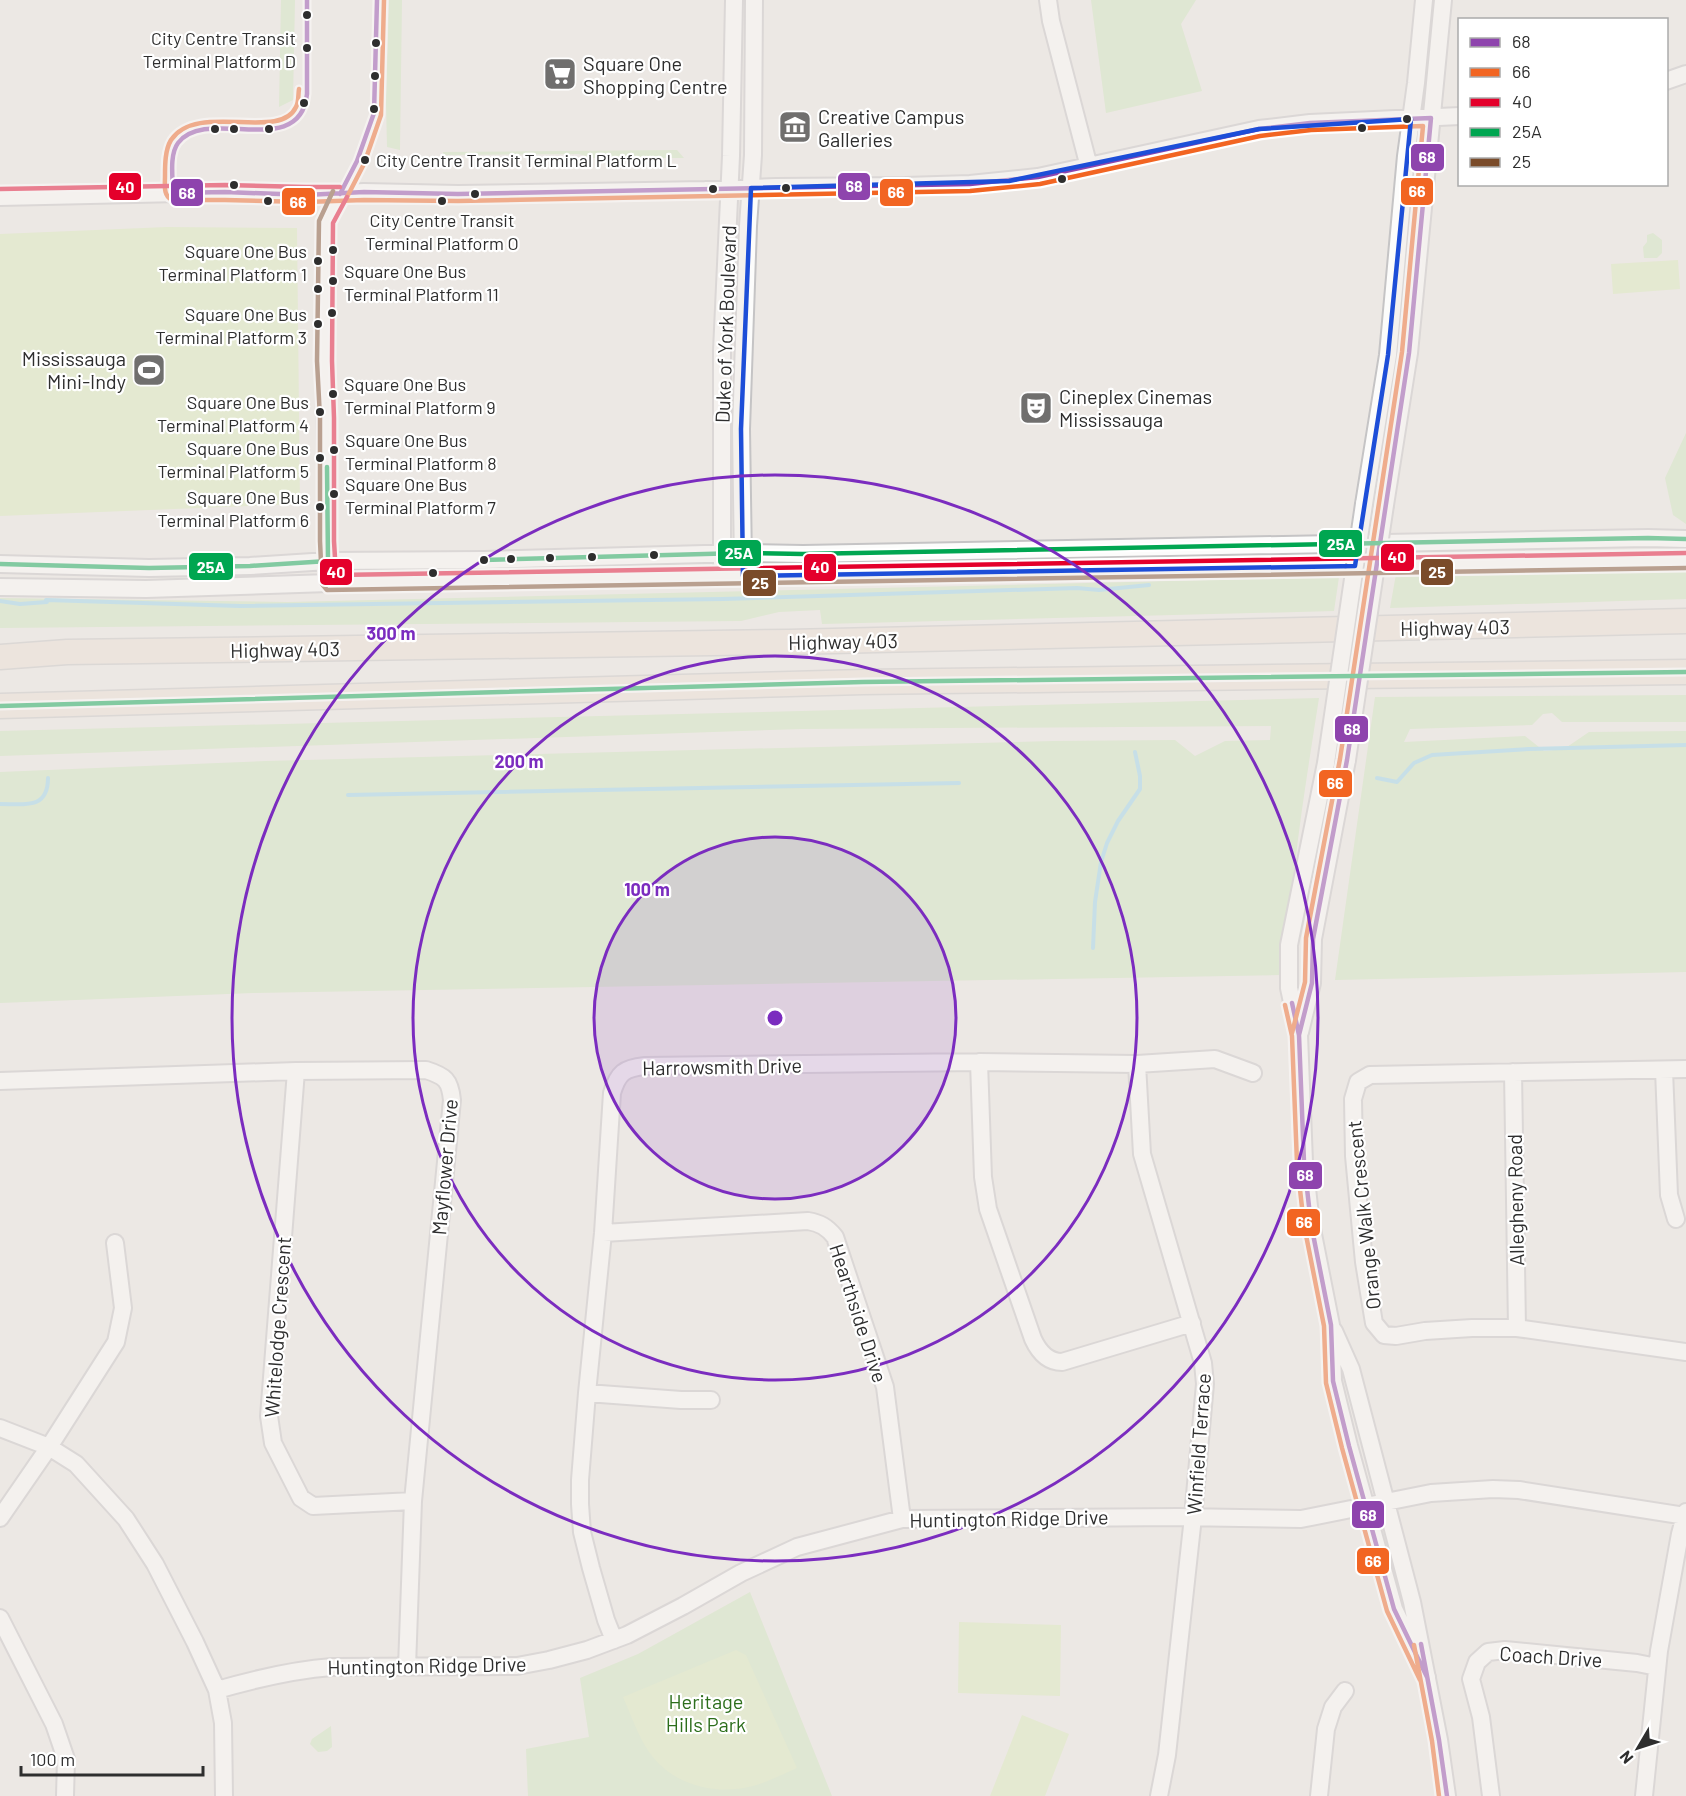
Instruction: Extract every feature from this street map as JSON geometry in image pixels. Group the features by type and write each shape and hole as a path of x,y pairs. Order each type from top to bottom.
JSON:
{"highway":[{"name":"Highway 403","path":"0,657 67,652 789,642 1686,621"},
{"path":"0,639 67,652"},
{"path":"6,707 862,682 1686,672"}],"street":[{"name":"Duke of York Boulevard","path":"722,577 722,351 734,0"},
{"name":"Duke of York Boulevard","path":"743,576 741,429 748,226 753,154 754,0"},
{"path":"1048,0 1089,167"},
{"path":"1424,0 1406,156 1388,356 1326,763 1289,945 1289,988 1299,1035 1304,1162 1311,1224 1331,1325 1333,1381 1394,1610 1427,1677"},
{"path":"1299,1035 1312,983 1312,939 1347,760 1409,353 1443,0"},
{"path":"1668,80 1686,74"},
{"path":"0,197 225,192 306,195 458,194 970,184 1038,177 1259,129 1310,123 1458,116"},
{"path":"329,583 324,361 326,221 340,194"},
{"path":"0,564 150,568 250,566 328,561 484,560 742,553 803,554 1686,539"},
{"path":"0,587 146,589 329,583 1686,560"},
{"name":"Harrowsmith Drive","path":"614,1640 597,1589 582,1532 580,1480 603,1233 612,1093 615,1082 622,1072 631,1067 979,1062 1137,1064 1215,1059 1253,1073"},
{"path":"979,1062 983,1177 988,1209 1033,1339 1041,1352 1053,1361 1062,1362 1192,1323"},
{"name":"Winfield Terrace","path":"1137,1064 1142,1154 1203,1363 1205,1384 1167,1755 1159,1796"},
{"name":"Orange Walk Crescent","path":"1686,1069 1370,1075 1358,1082 1353,1099 1354,1156 1364,1262 1374,1323 1384,1335 1396,1336 1425,1331 1517,1328 1686,1352"},
{"name":"Mayflower Drive","path":"0,1081 296,1071 426,1070 445,1079 450,1087 452,1100 413,1501 407,1668"},
{"path":"1664,1070 1669,1195 1676,1219"},
{"name":"Whitelodge Crescent","path":"296,1071 269,1416 273,1443 301,1498 313,1506 413,1501"},
{"name":"Allegheny Road","path":"1513,1072 1517,1328"},
{"name":"Hearthside Drive","path":"603,1233 808,1221 817,1222 829,1229 835,1237 885,1387 902,1519"},
{"path":"0,1518 49,1448 116,1342 123,1308 115,1243"},
{"path":"1331,1325 1351,1370 1412,1602 1439,1740 1447,1796"},
{"path":"587,1393 711,1400"},
{"path":"0,1428 49,1448 76,1464 126,1519 155,1564 217,1690 223,1723 224,1796"},
{"name":"Huntington Ridge Drive","path":"217,1690 312,1668 517,1666 584,1652 683,1606 741,1573 797,1547 902,1519 1193,1517 1301,1519 1431,1493 1493,1489 1519,1490 1686,1515"},
{"path":"1644,1796 1658,1667 1680,1534 1686,1515"},
{"path":"0,1618 54,1724 66,1759 66,1796"},
{"name":"Coach Drive","path":"1491,1796 1481,1717 1471,1679 1477,1662 1488,1652 1505,1650 1658,1667"},
{"path":"1319,1796 1326,1729 1333,1707 1345,1691"}],"highlighted area":[{"path":"1411,119 1388,355 1355,566 743,576 741,429 751,188 1009,181 1259,129"}],"green space":[{"path":"281,0 295,0 293,100 279,107"},
{"path":"389,0 402,0 400,150 387,147"},
{"path":"1091,0 1196,0 1181,24 1202,91 1106,113"},
{"path":"677,150 684,158 592,158 579,154 443,155 443,152"},
{"name":"Mississauga Mini-Indy","path":"167,227 297,228 300,504 0,516 0,234"},
{"path":"1653,233 1662,240 1662,253 1657,258 1644,258 1643,247 1647,242 1647,235"},
{"path":"1678,260 1680,289 1613,294 1611,264"},
{"path":"1686,433 1686,524 1673,515 1665,478"},
{"path":"1686,569 1686,599 1390,608 1396,574"},
{"path":"1339,577 1334,611 822,624 820,610 779,612 741,621 0,628 0,598 288,602"},
{"path":"1686,695 1686,722 1562,722 1552,713 1543,714 1532,725 1410,729 1404,742 1525,736 1544,751 1564,749 1589,732 1686,731 1686,972 1335,980 1375,697"},
{"path":"1319,698 1295,866 1287,968 1280,975 253,993 0,1003 0,772 266,761 1054,741 1175,740 1195,756 1225,741 1270,740 1271,726 801,729 0,756 0,731"},
{"name":"Heritage Hills Park","path":"750,1592 832,1796 528,1796 526,1749 589,1737 580,1678 638,1654"},
{"path":"959,1622 1061,1625 1060,1696 958,1693"},
{"path":"736,1650 746,1655 797,1768 753,1786 739,1789 724,1790 695,1785 670,1773 649,1752 623,1697"},
{"path":"1022,1715 1069,1734 1045,1796 990,1796"},
{"path":"331,1726 332,1747 327,1751 318,1752 310,1744 312,1739"}],"waterway":[{"path":"46,600 240,606 723,599 1077,588 1099,590 1149,585"},
{"path":"0,601 20,604 47,602"},
{"path":"1377,778 1397,782 1414,763 1432,755 1529,749 1686,745"},
{"path":"1093,948 1095,902 1101,862 1118,821 1140,789 1135,752"},
{"path":"0,804 26,804 39,800 44,796 48,778"},
{"path":"348,795 959,783"}],"transit line":[{"name":"68","path":"307,0 307,94 301,114 288,125 271,129 209,129 192,133 178,143 173,154 173,193 458,194 970,184 1038,177 1259,129 1310,123 1431,118 1409,353 1347,760 1313,939 1312,983 1299,1035"},
{"name":"68","path":"340,194 357,161 374,113 377,0"},
{"name":"66","path":"347,197 364,164 381,115 384,0"},
{"name":"66","path":"299,89 297,105 287,117 256,123 199,123 183,129 171,140 168,148 165,162 167,196 172,200 306,202 970,191 1040,184 1260,136 1311,130 1423,126 1402,352 1340,759 1306,938 1305,982 1292,1033"},
{"name":"40","path":"0,189 225,185 340,187"},
{"name":"25","path":"333,191 319,221 317,361 320,418 320,541 322,584 327,590 1686,568"},
{"name":"40","path":"347,197 333,223 332,361 336,575 1686,553"},
{"name":"25A","path":"0,564 149,568 250,566 328,561 327,467"},
{"name":"25A","path":"484,560 742,553 803,554 1686,539"},
{"name":"25A","path":"0,706 863,682 1686,672"},
{"name":"68","path":"1292,1003 1299,1035 1304,1162 1311,1224 1331,1325 1333,1381 1394,1609 1427,1677"},
{"name":"66","path":"1285,1005 1292,1036 1297,1163 1304,1225 1324,1326 1326,1383 1387,1611 1420,1680"},
{"name":"68","path":"1421,1644 1447,1796"},
{"name":"66","path":"1414,1645 1432,1741 1439,1796"}],"place":[{"name":"City Centre Transit Terminal Platform D","path":"307,48"},
{"name":"Square One Shopping Centre","path":"560,74"},
{"name":"Creative Campus Galleries","path":"795,127"},
{"name":"City Centre Transit Terminal Platform L","path":"365,160"},
{"name":"City Centre Transit Terminal Platform O","path":"442,201"},
{"name":"Square One Bus Terminal Platform 1","path":"318,261"},
{"name":"Square One Bus Terminal Platform 11","path":"333,281"},
{"name":"Square One Bus Terminal Platform 3","path":"318,324"},
{"name":"Mississauga Mini-Indy","path":"149,370"},
{"name":"Square One Bus Terminal Platform 9","path":"333,394"},
{"name":"Cineplex Cinemas Mississauga","path":"1036,408"},
{"name":"Square One Bus Terminal Platform 4","path":"320,412"},
{"name":"Square One Bus Terminal Platform 8","path":"334,450"},
{"name":"Square One Bus Terminal Platform 5","path":"320,458"},
{"name":"Square One Bus Terminal Platform 7","path":"334,494"},
{"name":"Square One Bus Terminal Platform 6","path":"320,507"}]}
